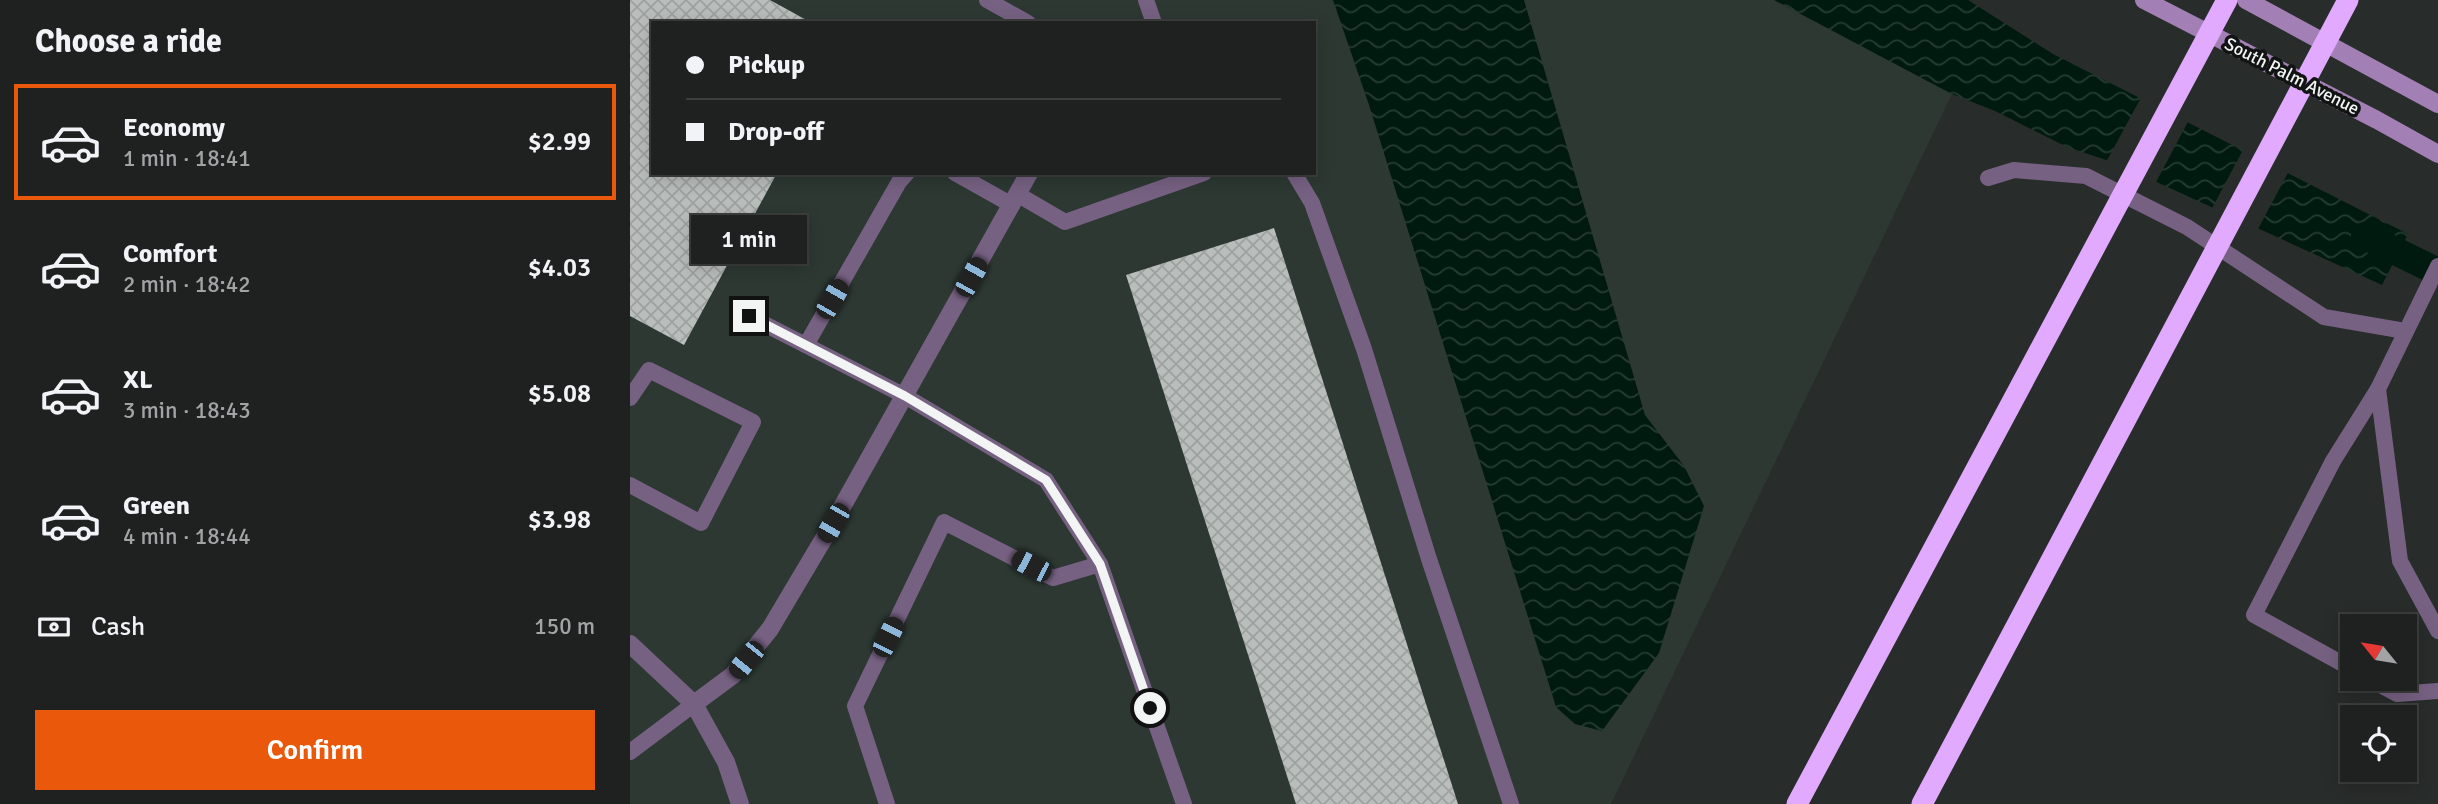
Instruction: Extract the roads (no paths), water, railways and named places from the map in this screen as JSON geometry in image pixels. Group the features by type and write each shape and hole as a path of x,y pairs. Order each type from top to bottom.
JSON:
{"highway":[{"path":"1797,804 2227,0"},
{"path":"1922,804 2348,0"}],"main road":[{"name":"South Palm Avenue","path":"2144,0 2377,120 2438,155"},
{"path":"2245,0 2438,104"}],"street":[{"path":"694,704 733,675 770,629 905,396 1028,175"},
{"path":"630,644 694,704 726,762 740,804"}],"lane":[{"path":"987,0 1024,21"},
{"path":"1146,0 1153,21"},
{"path":"1988,178 2014,170 2086,176 2187,227 2324,317 2405,331"},
{"path":"806,345 905,175"},
{"path":"959,175 1065,222 1198,175"},
{"path":"1295,175 1312,203 1360,337 1429,559 1511,804"},
{"path":"2340,662 2254,615 2333,461 2378,389 2438,266"},
{"path":"749,316 905,396 1046,480 1100,564 1184,804"},
{"path":"630,398 649,370 753,422 701,523 630,485"},
{"path":"2378,389 2400,561 2438,631"},
{"path":"887,804 855,706 944,522 1053,578 1100,564"},
{"path":"2422,601 2438,595"},
{"path":"2392,691 2397,694 2438,691"},
{"path":"630,751 694,704"}],"water":[{"path":"1333,0 1524,0 1645,415 1684,466 1704,506 1659,653 1602,731 1575,724 1556,707 1369,105"},
{"path":"1774,0 1968,0 2053,54 2408,234 2382,285 2115,163 2067,147 1995,111 1952,94"}],"waterway":[{"path":"2365,236 2438,272"}]}
